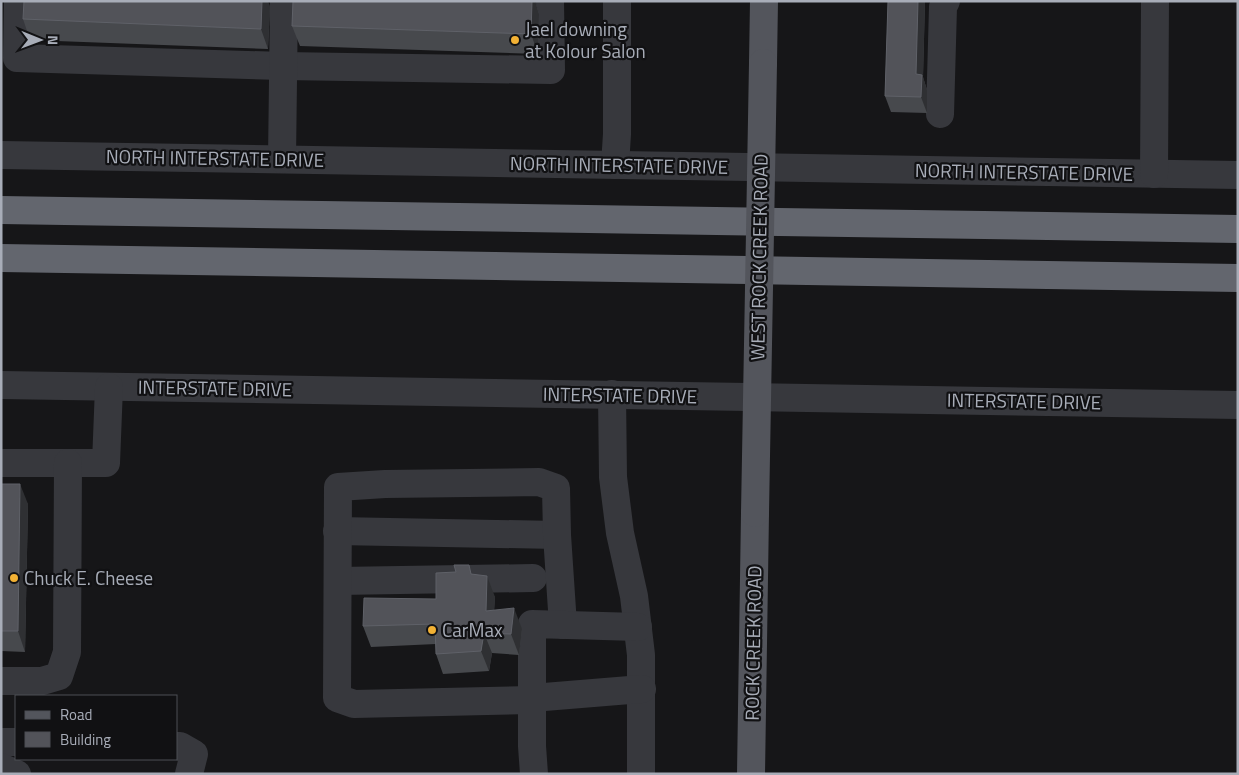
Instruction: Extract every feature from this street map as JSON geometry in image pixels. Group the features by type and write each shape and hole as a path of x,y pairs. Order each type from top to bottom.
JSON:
{"highway":[{"path":"1,210 1238,229"},
{"path":"1,258 1238,278"}],"main road":[{"name":"WEST ROCK CREEK ROAD","path":"755,513 764,1"},
{"name":"ROCK CREEK ROAD","path":"751,774 755,513"}],"street":[{"path":"18,1 16,58 283,66 551,70 550,1"},
{"path":"282,159 284,1"},
{"path":"616,164 617,1"},
{"path":"940,114 943,13 946,1"},
{"path":"1154,174 1155,1"},
{"name":"NORTH INTERSTATE DRIVE","path":"1,155 1238,175"},
{"name":"INTERSTATE DRIVE","path":"1,385 1238,405"},
{"path":"1,463 106,463 110,387"},
{"path":"612,394 613,477 620,533 634,596 641,655 641,774"},
{"path":"1,681 42,681 59,676 67,652 68,463"},
{"path":"562,625 556,488 539,482 385,484 338,487 337,698 354,704 531,700 532,698 642,690"},
{"path":"337,531 557,535"},
{"path":"338,581 533,578"},
{"path":"534,774 532,624 638,627"},
{"path":"1,742 15,742"},
{"path":"178,746 194,754 189,774"},
{"path":"1,767 17,774"}],"building":[{"path":"24,1 262,1 261,29 23,19"},
{"path":"293,1 532,1 531,34 292,26"},
{"path":"888,1 918,1 916,74 922,75 921,97 885,96"},
{"name":"Chuck E. Cheese","path":"1,484 20,484 18,631 1,631"},
{"path":"454,565 469,565 471,574 487,576 486,611 514,608 511,634 484,633 481,651 436,654 435,624 363,626 364,598 436,599 436,573 456,572"}],"place":[{"name":"Jael downing at Kolour Salon","path":"515,40"},
{"name":"Chuck E. Cheese","path":"14,578"},
{"name":"CarMax","path":"432,630"}]}
